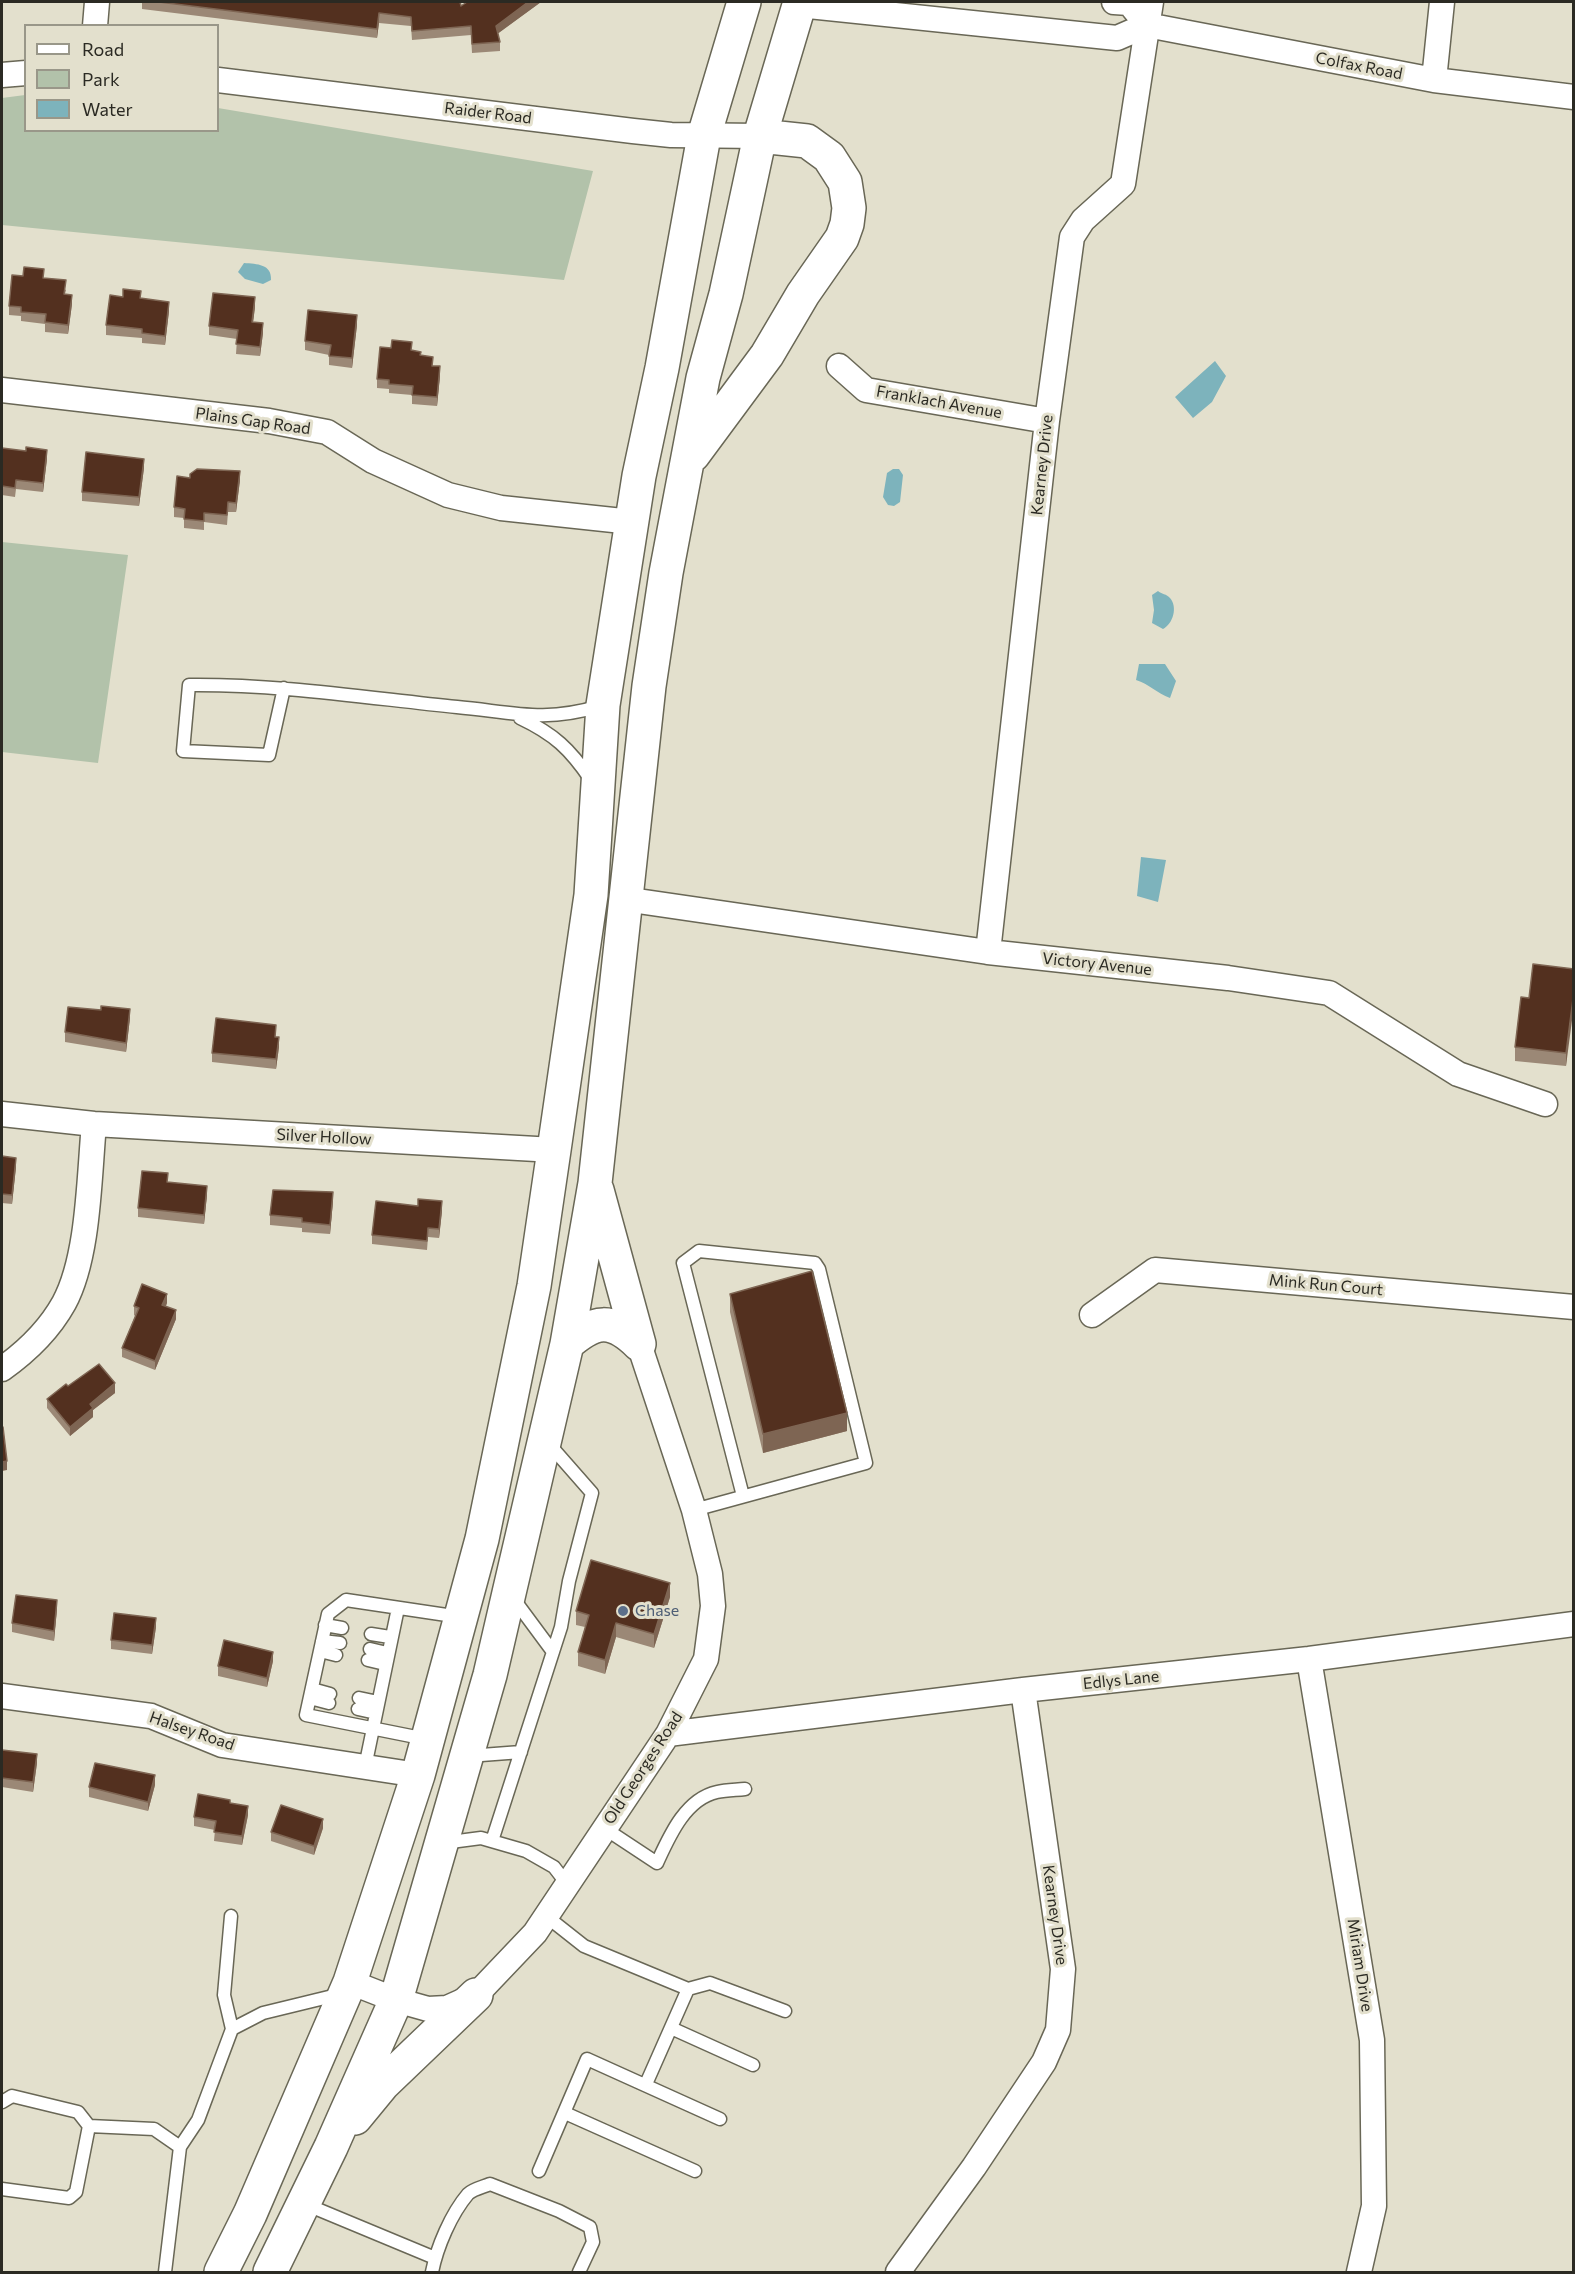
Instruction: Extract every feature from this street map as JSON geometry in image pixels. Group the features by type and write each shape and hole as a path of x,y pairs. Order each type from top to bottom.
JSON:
{"highway":[{"path":"221,2272 250,2214 348,1988 418,1775 482,1539 534,1286 591,895 603,705 632,522 704,136 744,2"},
{"path":"270,2272 331,2147 396,2001 467,1756 545,1440 567,1344 595,1183 624,898 649,686 686,464 760,136 799,3"},
{"path":"686,464 766,355 803,294 842,238 847,224 849,208 845,182 829,157 807,141 760,136"},
{"path":"591,895 624,898"},
{"path":"595,1183 639,1344"},
{"path":"567,1344 584,1330 601,1324 621,1329 639,1344"},
{"path":"331,2147 383,2084 476,1995"}],"street":[{"path":"95,24 97,2"},
{"path":"799,3 1117,38 1149,13 1129,3 1114,2"},
{"path":"1434,80 1442,2"},
{"name":"Colfax Road","path":"1149,13 1434,80 1574,97"},
{"name":"Kearney Drive","path":"988,952 1047,421 1072,237 1083,220 1123,184 1149,13"},
{"path":"2,75 24,73"},
{"name":"Raider Road","path":"219,80 633,131 704,136 760,136"},
{"name":"Franklach Avenue","path":"839,366 866,390 1047,421"},
{"name":"Plains Gap Road","path":"2,390 269,421 327,432 372,461 448,495 501,508 632,522"},
{"name":"Victory Avenue","path":"624,898 988,952 1228,978 1329,993 1458,1074 1545,1104"},
{"name":"Silver Hollow","path":"2,1114 94,1124 554,1150"},
{"path":"2,1369 28,1350 64,1303 81,1252 94,1124"},
{"name":"Mink Run Court","path":"1092,1315 1155,1270 1574,1307"},
{"name":"Old Georges Road","path":"348,1988 438,2010 476,1995 535,1933 668,1734 706,1659 713,1606 710,1574 694,1510 639,1344"},
{"name":"Edlys Lane","path":"668,1734 1023,1690 1309,1659 1574,1623"},
{"name":"Miriam Drive","path":"1309,1659 1372,2040 1374,2206 1359,2272"},
{"name":"Kearney Drive","path":"898,2272 1037,2072 1058,2030 1063,1969 1023,1690"},
{"name":"Halsey Road","path":"2,1696 151,1716 222,1745 418,1775"}],"lane":[{"path":"284,688 269,754 183,751 189,686 284,688 516,716 572,714 603,705"},
{"path":"516,716 549,731 564,745 597,788"},
{"path":"694,1510 866,1463 819,1269 815,1263 699,1251 683,1263 743,1496"},
{"path":"492,1840 553,1652 592,1493 545,1440"},
{"path":"509,1593 553,1652"},
{"path":"428,1739 306,1715 325,1625 328,1614 346,1600 461,1617"},
{"path":"365,1767 390,1637 398,1608"},
{"path":"325,1625 342,1628"},
{"path":"371,1634 390,1637"},
{"path":"321,1646 338,1649"},
{"path":"369,1655 386,1658"},
{"path":"311,1693 330,1698"},
{"path":"358,1703 377,1708"},
{"path":"467,1756 521,1752"},
{"path":"604,1828 657,1863 674,1827 698,1800 715,1792 745,1789"},
{"path":"442,1844 481,1838 492,1840 526,1851 554,1867 567,1884"},
{"path":"546,1916 584,1946 688,1989 710,1983 785,2011"},
{"path":"165,2272 180,2147 198,2120 232,2029 224,1995 231,1917"},
{"path":"232,2029 263,2013 348,1988"},
{"path":"646,2084 688,1989"},
{"path":"671,2028 753,2065"},
{"path":"539,2171 587,2059 720,2119"},
{"path":"2,2102 12,2096 78,2112 88,2126 76,2192 69,2198 2,2189"},
{"path":"565,2113 695,2171"},
{"path":"88,2126 154,2129 180,2147"},
{"path":"432,2272 435,2258 453,2219 470,2192 490,2184 540,2203 590,2227 593,2242 579,2272"},
{"path":"303,2203 435,2258"}],"green space":[{"path":"24,95 24,132 219,132 219,108 593,171 564,280 2,225 2,98"},
{"path":"2,542 128,555 98,763 2,752"}],"water":[{"path":"244,263 263,266 269,271 271,280 263,284 245,279 238,272"},
{"path":"1215,361 1226,376 1212,402 1193,418 1175,397"},
{"path":"893,469 899,469 903,475 900,502 894,506 888,505 883,497 887,473"},
{"path":"1158,591 1169,597 1174,606 1172,619 1163,629 1152,623 1154,610 1152,595"},
{"path":"1139,664 1165,664 1176,681 1170,698 1136,680"},
{"path":"1141,857 1166,860 1158,902 1137,896"}],"building":[{"path":"159,2 460,2 461,6 467,2 528,2 496,26 500,42 472,44 471,26 412,31 411,17 379,13 377,29"},
{"path":"24,267 44,269 43,278 66,280 64,294 72,295 68,325 45,322 46,314 21,312 21,307 9,306 12,275 23,276"},
{"path":"123,289 141,291 140,298 169,302 165,336 142,333 142,329 106,325 110,295 123,297"},
{"path":"213,293 255,297 252,322 263,323 260,347 236,344 238,330 209,326"},
{"path":"308,310 357,315 352,358 329,356 331,345 305,341"},
{"path":"392,340 412,342 411,350 421,352 420,355 433,357 432,366 440,366 437,397 412,395 413,386 389,384 389,380 377,379 380,347 391,348"},
{"path":"26,447 47,450 43,483 16,480 15,488 2,486 2,448 26,451"},
{"path":"86,452 144,459 139,497 82,492"},
{"path":"197,469 240,471 236,503 228,502 227,515 204,513 204,521 184,519 185,509 174,507 177,476 190,478 190,474"},
{"path":"1533,964 1574,969 1574,991 1566,1053 1515,1047 1521,997 1529,998"},
{"path":"101,1006 130,1009 126,1043 65,1032 68,1007 101,1010"},
{"path":"216,1018 276,1025 275,1037 279,1037 276,1059 212,1053"},
{"path":"2,1156 16,1158 12,1195 2,1194"},
{"path":"142,1171 168,1173 167,1182 207,1186 204,1215 138,1208"},
{"path":"273,1190 333,1192 330,1225 302,1222 302,1218 270,1215"},
{"path":"418,1199 442,1201 439,1229 428,1228 427,1241 372,1235 376,1201 418,1206"},
{"path":"812,1271 847,1413 763,1434 730,1294"},
{"path":"142,1284 167,1294 162,1305 176,1310 155,1361 122,1348 139,1308 134,1306"},
{"path":"99,1364 115,1383 90,1404 93,1408 70,1427 47,1399 66,1384 68,1386"},
{"path":"2,1427 7,1461 2,1462"},
{"name":"Chase","path":"591,1560 670,1583 654,1634 616,1623 605,1660 578,1652 589,1615 576,1611"},
{"path":"16,1595 57,1600 54,1631 12,1623"},
{"path":"114,1613 156,1618 152,1645 111,1640"},
{"path":"224,1640 273,1652 267,1678 218,1666"},
{"path":"2,1750 37,1754 33,1782 2,1778"},
{"path":"95,1763 155,1775 148,1802 89,1787"},
{"path":"198,1794 248,1806 242,1836 214,1832 216,1821 194,1817"},
{"path":"281,1805 323,1819 314,1846 271,1832"}],"place":[{"name":"Chase","path":"623,1611"}]}
